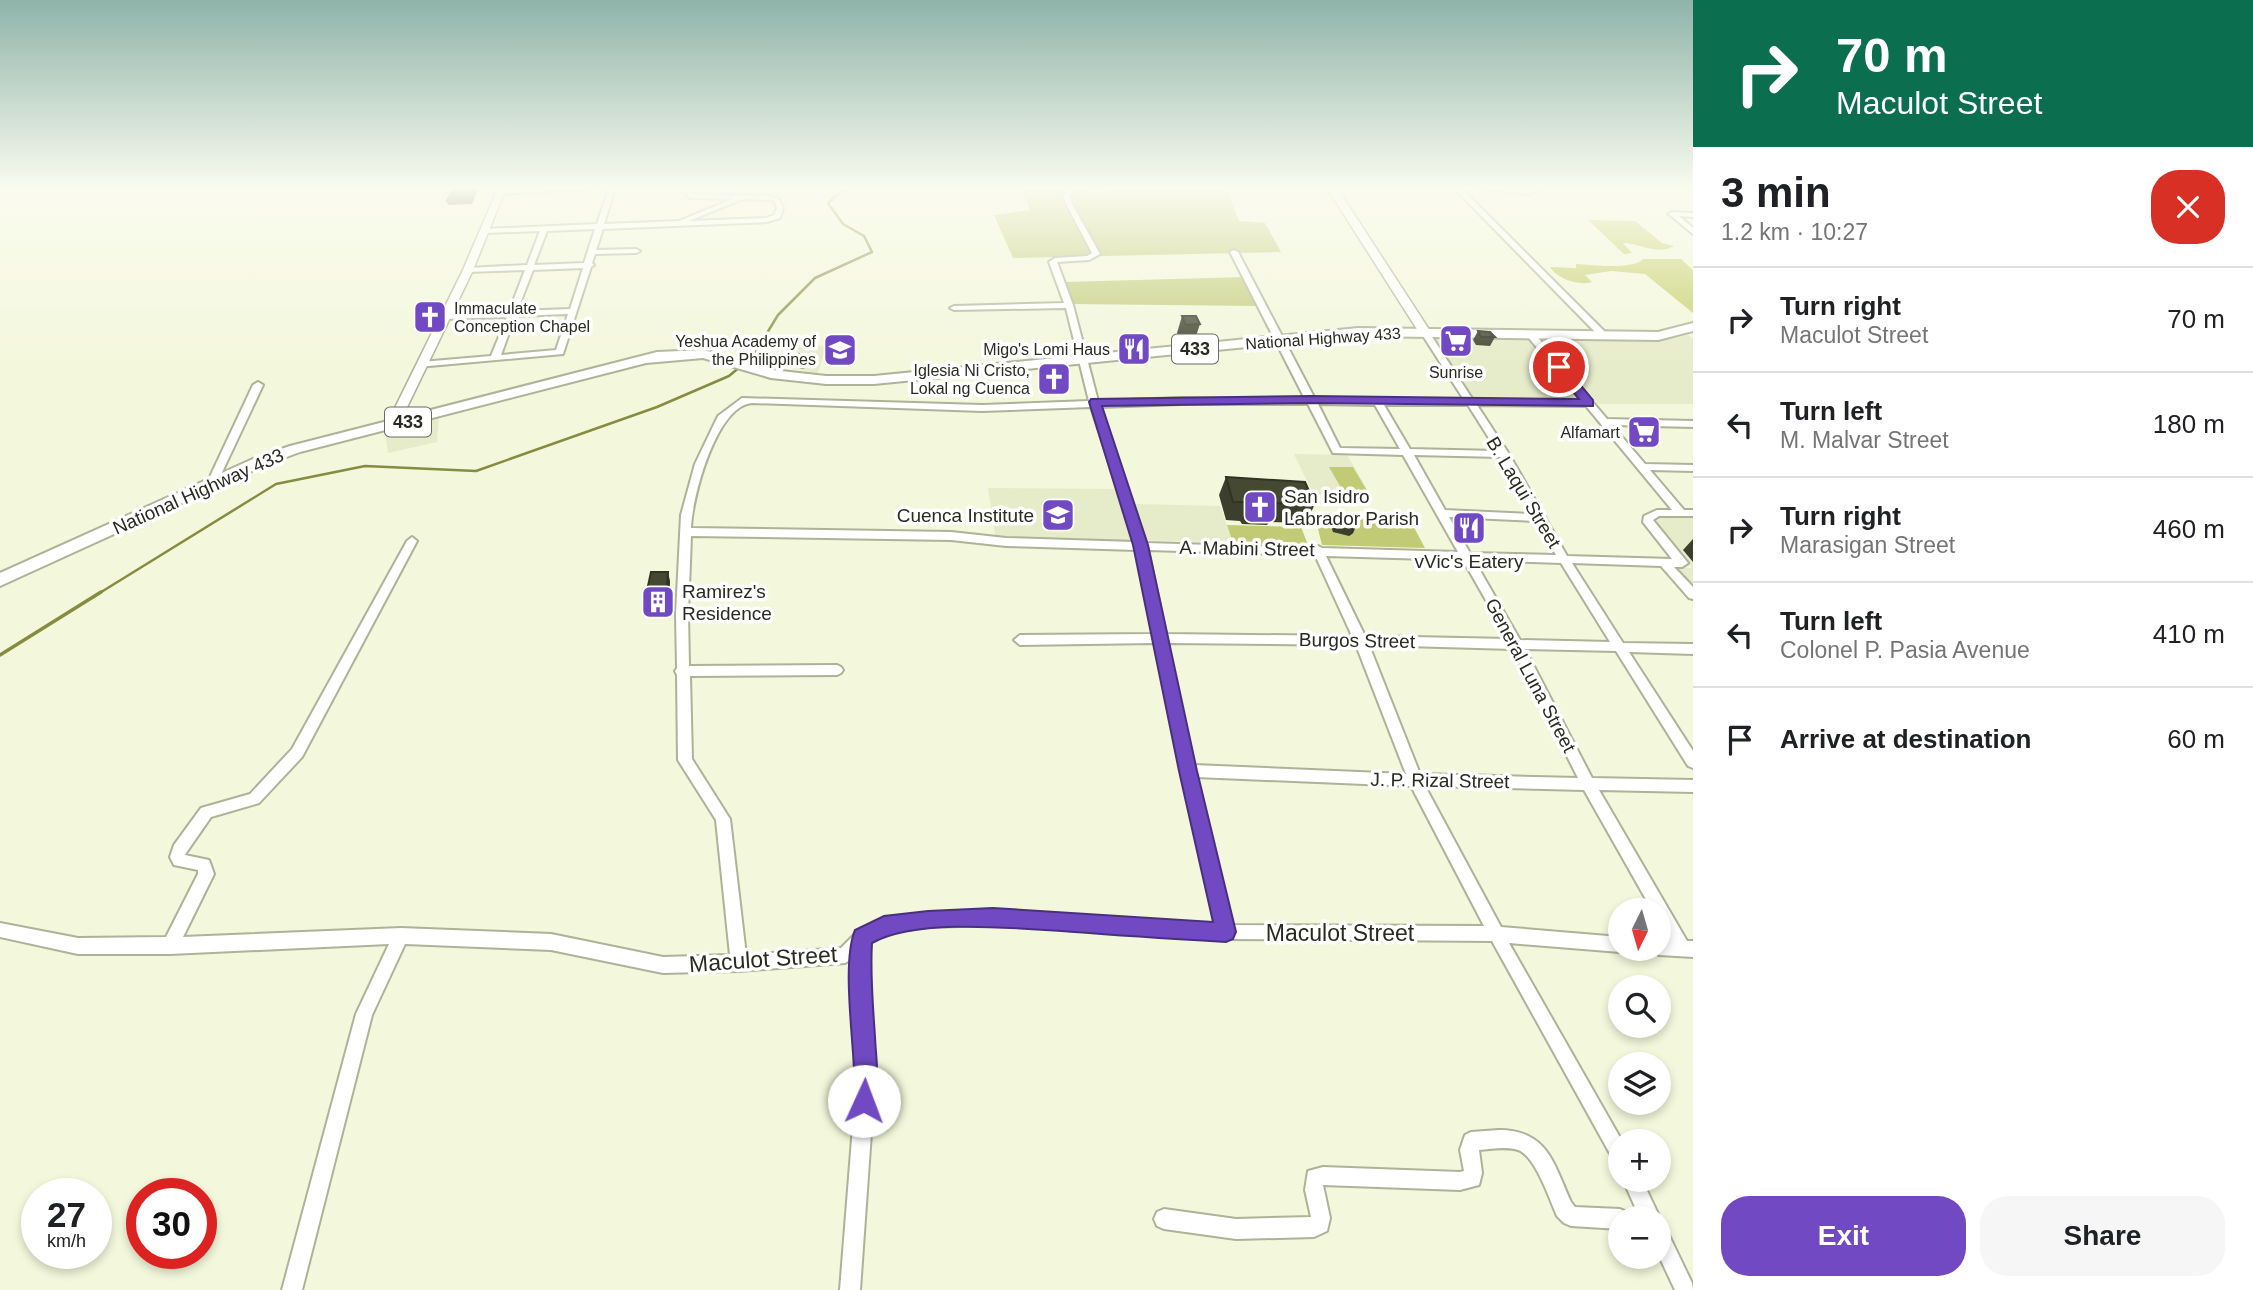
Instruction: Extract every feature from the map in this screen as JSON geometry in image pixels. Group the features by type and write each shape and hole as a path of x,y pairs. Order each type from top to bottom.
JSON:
{"main road":[{"name":"B. Laqui Street","path":"1371,248 1424,331"},
{"name":"National Highway 433","path":"0,580 212,483 295,449 646,359 689,353 718,355 777,372 826,380 873,380 1359,332 1658,336 1693,327"}],"street":[{"path":"392,426 478,248"},
{"path":"495,358 536,248"},
{"path":"1093,248 1096,254 1090,258 1053,262 1069,305 1082,360 1141,545 1188,771 1226,932"},
{"path":"1517,248 1604,336"},
{"path":"421,365 560,352 594,251 636,251"},
{"path":"1234,252 1337,451 1504,454"},
{"path":"468,270 590,265"},
{"path":"954,308 1069,305"},
{"path":"445,317 573,311"},
{"name":"B. Laqui Street","path":"1424,331 1504,454 1563,558 1693,762"},
{"path":"1531,335 1645,467 1680,512"},
{"path":"212,483 258,385"},
{"path":"739,964 723,819 685,760 681,671 686,515 700,464 723,416 742,401 982,408 1095,402 1311,400 1588,403"},
{"name":"General Luna Street","path":"1378,402 1517,645 1587,782 1688,949"},
{"path":"1605,422 1693,424"},
{"path":"1645,467 1693,468"},
{"path":"1443,513 1541,518"},
{"path":"1682,563 1648,522 1648,517 1657,513 1693,513"},
{"name":"A. Mabini Street","path":"686,532 951,536 1006,542 1466,554 1682,563"},
{"path":"170,946 206,874 204,865 179,860 179,850 206,812 254,799 297,753 412,541"},
{"path":"1318,550 1360,639 1415,780 1496,934 1608,1134"},
{"path":"1664,562 1693,595"},
{"name":"Burgos Street","path":"1020,640 1160,637 1360,639 1693,649"},
{"path":"681,671 837,670"},
{"name":"J. P. Rizal Street","path":"1188,771 1415,780 1693,786"},
{"name":"Maculot Street","path":"4,934 78,946 170,946 401,936 551,942 663,965 739,964 845,955 863,937 892,924 993,918 1226,932 1496,934 1608,943"},
{"path":"292,1290 364,1014 401,936"},
{"path":"850,1290 866,1076 860,968 863,937"},
{"path":"1164,1219 1236,1229 1314,1227 1320,1224 1321,1218 1312,1186 1315,1178 1323,1176 1460,1181 1472,1178 1474,1172 1469,1147 1471,1141 1515,1140 1528,1143 1536,1152 1564,1209 1572,1216 1608,1218"},
{"path":"1671,1261 1685,1290"}],"shaded area":[{"path":"1688,335 1693,339 1693,404 1598,404 1544,340 1655,341"},
{"path":"1429,336 1527,339 1581,400 1470,400"},
{"path":"793,340 826,347 818,373 778,366"},
{"path":"439,416 437,442 388,453 385,430"},
{"path":"1294,454 1347,455 1371,496 1314,495"},
{"name":"Cuenca Institute","path":"988,488 1116,489 1134,543 996,541"},
{"path":"1135,504 1220,506 1233,543 1146,540"},
{"path":"1663,516 1693,517 1693,589 1675,568 1692,568 1656,521"}],"green space":[{"path":"1009,248 1279,248 1281,252 1013,258"},
{"path":"1618,248 1628,248 1632,253 1624,254"},
{"path":"1643,259 1681,259 1693,270 1693,313 1645,274 1611,271 1585,275 1592,282 1581,283 1563,278 1550,267 1576,268 1576,264 1622,266"},
{"path":"1246,277 1261,306 1071,304 1065,282"},
{"path":"1329,467 1353,467 1369,494 1344,493"},
{"path":"1323,519 1410,520 1425,548 1322,545 1318,529"},
{"path":"1227,525 1301,527 1308,545 1233,543"}],"building":[{"path":"1182,316 1196,316 1200,324 1186,325"},
{"path":"1478,331 1490,332 1495,337 1481,337"},
{"path":"799,354 808,356 804,364 794,363"},
{"path":"1226,477 1305,482 1315,504 1274,503 1275,507 1233,502"},
{"path":"1348,515 1355,519 1357,524 1354,527 1338,523 1335,518"},
{"path":"651,572 668,572 666,599 645,600"}],"waterway":[{"path":"98,594 276,484 365,466 476,471 657,407 729,376 753,356 778,315 815,278 872,252 870,248"},
{"path":"0,655 101,592"}],"place":[{"name":"Immaculate Conception Chapel","path":"430,317"},
{"name":"Sunrise","path":"1456,341"},
{"name":"Migo's Lomi Haus","path":"1134,349"},
{"name":"Yeshua Academy of the Philippines","path":"840,350"},
{"name":"Iglesia Ni Cristo, Lokal ng Cuenca","path":"1054,379"},
{"name":"Alfamart","path":"1644,432"},
{"name":"San Isidro Labrador Parish","path":"1260,507"},
{"name":"Cuenca Institute","path":"1058,515"},
{"name":"vVic's Eatery","path":"1469,528"},
{"name":"Ramirez's Residence","path":"658,602"}],"route":[{"path":"864,1101 866,1076 860,968 862,941 863,937 884,926 928,920 993,918 1226,932 1188,771 1141,545 1095,402 1311,400 1588,403 1559,367"}]}
